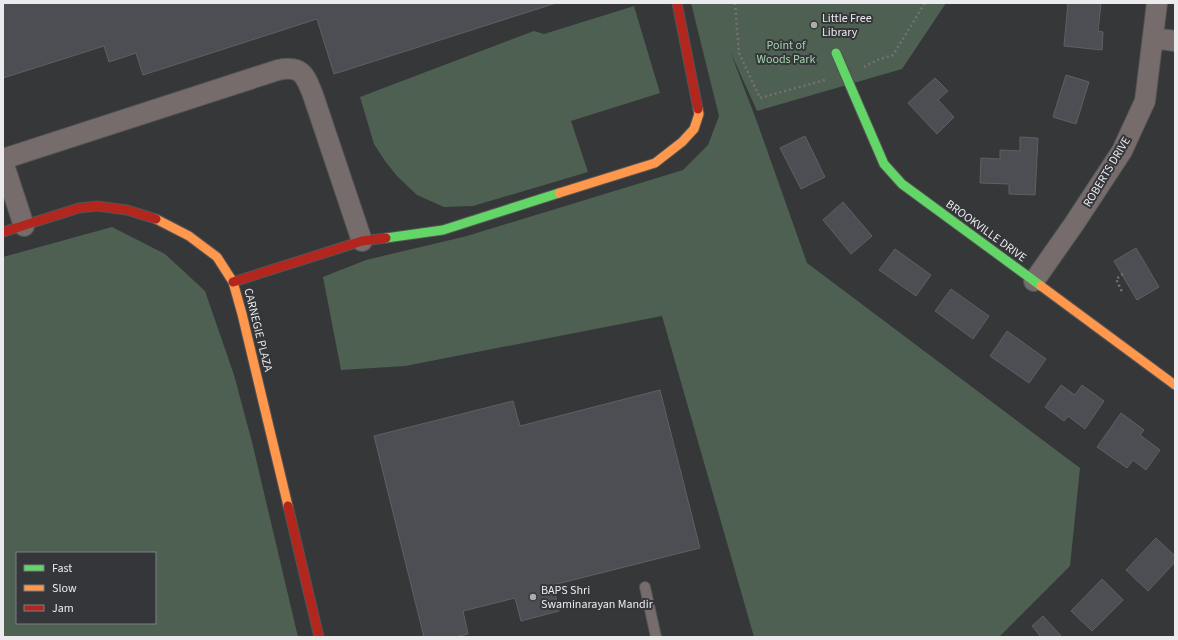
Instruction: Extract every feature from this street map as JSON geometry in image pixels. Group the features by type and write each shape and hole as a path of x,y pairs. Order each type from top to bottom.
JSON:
{"street":[{"path":"233,282 362,241 443,230 655,162 682,142 694,129 700,114 677,3"},
{"name":"ROBERTS DRIVE","path":"1034,281 1122,151 1145,101 1157,3"},
{"path":"1153,38 1175,41"},
{"name":"BROOKVILLE DRIVE","path":"836,53 884,164 902,184 1175,385"},
{"path":"3,159 278,70 288,68 297,69 306,78 313,95 362,241"},
{"path":"3,162 24,226"},
{"name":"CARNEGIE PLAZA","path":"3,232 79,208 97,206 127,210 159,220 189,236 217,257 233,282 244,322 319,637"}],"lane":[{"path":"645,587 656,637"}],"path":[{"path":"735,3 740,53 760,98 845,74 877,60 893,55 925,3"},
{"path":"1123,274 1116,279 1123,294"}],"green space":[{"name":"Point of Woods Park","path":"691,3 946,3 902,69 757,111 730,51 807,263 1080,468 1070,566 999,637 754,637 662,316 405,366 341,370 323,277 366,260 467,236 683,170 708,145 719,116"},
{"path":"634,6 660,93 571,121 588,172 473,206 444,207 417,195 397,176 374,144 360,97 534,31 544,34"},
{"path":"112,227 165,254 205,291 234,375 252,442 298,637 3,637 3,257"}],"building":[{"path":"3,3 556,3 334,74 317,19 143,75 136,53 109,62 104,46 3,78"},
{"path":"1068,3 1101,3 1098,31 1103,32 1102,50 1064,46"},
{"path":"1066,75 1089,82 1076,124 1053,117"},
{"path":"935,78 948,91 938,100 954,117 937,134 908,103"},
{"path":"805,136 825,177 801,189 780,148"},
{"path":"1020,137 1038,138 1035,195 1009,194 1009,184 980,183 981,158 1000,159 1000,150 1020,151"},
{"path":"843,202 872,236 851,254 823,220"},
{"path":"1136,248 1159,287 1137,300 1114,261"},
{"path":"895,249 931,275 916,296 879,270"},
{"path":"951,289 989,316 973,339 935,311"},
{"path":"1007,331 1046,359 1029,383 990,356"},
{"path":"1061,385 1075,395 1082,385 1104,401 1085,429 1068,416 1064,421 1045,407"},
{"path":"660,390 700,548 553,585 559,611 521,621 515,598 463,611 468,634 455,637 424,637 374,436 513,401 520,426"},
{"path":"1121,413 1144,430 1140,435 1160,450 1146,470 1133,460 1127,468 1097,447"},
{"path":"1156,538 1175,556 1175,562 1148,591 1126,570"},
{"path":"1102,579 1123,600 1092,631 1071,611"},
{"path":"1043,616 1062,637 1041,637 1032,626"}],"traffic: fast":[{"path":"836,53 884,164 902,184 1041,286"},
{"path":"386,238 443,230 559,193"}],"traffic: slow":[{"path":"559,193 655,163 682,142 694,129 699,114 698,109"},
{"path":"156,219 189,236 217,257 233,282 288,506"},
{"path":"1041,286 1175,385"}],"traffic: jam":[{"path":"677,3 698,109"},
{"path":"3,232 79,208 97,206 127,210 156,219"},
{"path":"233,282 362,241 386,238"},
{"path":"288,506 319,637"}],"place":[{"name":"Little Free Library","path":"814,25"},
{"name":"BAPS Shri Swaminarayan Mandir","path":"533,597"}]}
